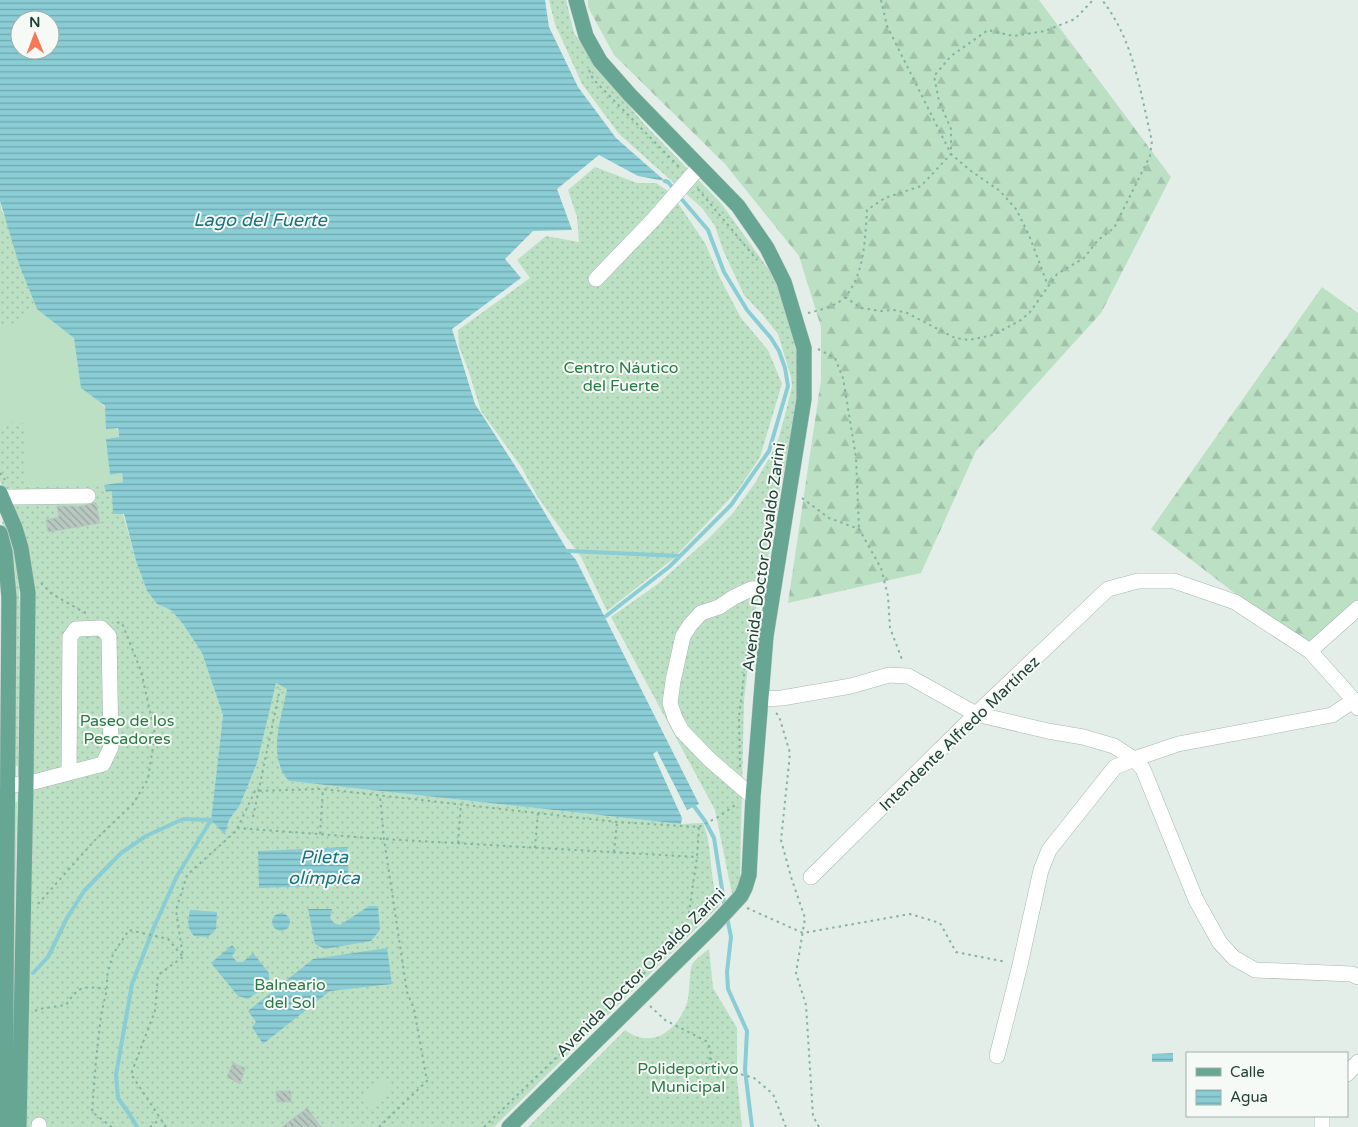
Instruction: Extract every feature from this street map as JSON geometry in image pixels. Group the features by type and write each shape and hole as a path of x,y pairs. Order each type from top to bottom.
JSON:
{"main road":[{"name":"Avenida Doctor Osvaldo Zarini","path":"509,1127 714,925 736,902 746,888 749,875 753,797 762,698 766,636 766,588 789,490 804,399 804,348 784,282 767,248 738,206 691,176 630,95 600,61 586,36 576,0"},
{"path":"1,497 22,548 28,593 19,1127"},
{"path":"0,533 5,552 9,597 7,785 3,899 5,1127"}],"street":[{"path":"596,279 691,176"},
{"path":"1,497 88,496"},
{"name":"Intendente Alfredo Martínez","path":"811,877 976,714 1108,589 1138,581 1174,581 1235,602 1310,651"},
{"path":"753,797 709,759 682,730 674,718 670,703 683,636 690,625 701,613 719,607 751,589 766,588"},
{"path":"997,1056 1041,870 1050,850 1115,767 1178,744 1332,715 1356,705 1310,651 1358,608"},
{"path":"7,785 26,784 69,773 103,764 111,748 108,636 101,628 76,629 70,637 69,773"},
{"path":"762,698 782,698 851,686 889,674 908,676 976,714 1083,737 1114,746 1134,759 1143,769 1196,900 1220,943 1234,958 1255,970 1352,974 1358,977"},
{"path":"1348,1073 1358,1062"}],"path":[{"path":"881,0 887,26 951,154 971,171 1000,191 1016,209 1029,235 1048,286"},
{"path":"794,316 821,310 845,297 856,278 863,255 867,210 885,198 921,186 951,154 951,129 939,101 934,76 951,56 988,30 1013,36 1045,31 1075,19 1093,0"},
{"path":"845,297 861,308 881,311 894,310 907,313 955,338 969,340 993,335 1021,320 1030,312 1058,274 1084,258 1098,240 1114,228 1150,156 1152,141 1130,49 1113,14 1102,0"},
{"path":"589,71 593,80 691,176 757,260"},
{"path":"816,347 834,358 843,378 856,458 859,529 881,568 888,596 890,628 908,676"},
{"path":"789,490 829,518 859,529"},
{"path":"740,786 739,717 750,626 766,588"},
{"path":"253,817 280,689"},
{"path":"762,698 779,716 790,753 781,840 805,918 796,973 806,1005 813,1116 819,1127"},
{"path":"320,835 323,789"},
{"path":"183,957 176,910 187,875 236,831 254,791 323,789 617,822 699,827 720,816 740,802 740,811"},
{"path":"379,1127 427,1081 414,1009 407,992 384,840 380,796"},
{"path":"458,843 461,804"},
{"path":"535,848 538,813"},
{"path":"614,853 617,822"},
{"path":"688,931 686,932 697,857 699,827"},
{"path":"237,828 384,840 697,857"},
{"path":"736,902 803,933 910,914 940,923 956,952 1020,965"},
{"path":"112,1127 92,1112 101,1014 107,989 107,976 113,954 129,930 168,939 183,957"},
{"path":"166,1127 131,1074 156,1011 158,974 183,957"},
{"path":"484,1127 659,958"},
{"path":"30,1013 39,1009 66,1005 73,995 86,987 107,989"},
{"path":"641,998 665,1020 706,1040 710,1048 711,1059"},
{"path":"711,1059 706,1064 709,1069 715,1069 716,1067 754,1078 773,1094 786,1127"},
{"path":"711,1059 715,1060 716,1067"},
{"path":"150,1127 161,1119"}],"green space":[{"path":"549,0 566,0 574,33 595,64 644,124 721,203 774,277 797,350 799,379 788,453 780,489 777,519 753,622 744,701 740,878 739,885 732,894 715,810 611,617 659,583 709,538 733,513 755,483 779,437 792,386 791,377 778,334 744,295 723,250 715,226 702,208 619,134 582,84 555,24"},
{"path":"588,0 1039,0 1171,177 1101,313 976,451 921,573 788,603 821,380 821,327 799,256 725,164 614,55 588,7"},
{"name":"Centro Náutico del Fuerte","path":"595,167 637,183 656,183 671,193 705,243 721,280 741,318 768,350 782,384 760,457 738,490 673,559 607,611 581,557 537,496 522,468 481,411 459,347 458,330 530,278 517,260 546,236 579,242 577,217 568,190"},
{"path":"0,201 2,212 74,338 106,491 112,491 123,514 136,561 147,591 157,604 171,610 183,624 202,653 223,715 211,820 225,835 229,820 240,805 257,763 275,683 288,688 277,748 279,765 289,781 681,824 703,823 709,844 716,895 720,905 494,1127 22,1127 34,597 4,489 0,481"},
{"path":"1322,287 1358,313 1358,608 1310,651 1151,529"},
{"path":"37,309 74,338 81,388 106,408 118,429 119,438 107,439 110,475 122,473 123,482 104,485 26,487 26,423 0,424 0,331"},
{"path":"4,521 15,548 20,606 18,766 15,766 17,605 12,549 2,522"},
{"path":"15,802 17,802 12,1127 10,1127"},
{"name":"Polideportivo Municipal","path":"709,949 713,988 737,1028 737,1078 742,1127 528,1127 625,1030 635,1036 654,1038 670,1029 683,1013 687,1003 692,965 697,958"},
{"path":"383,1079 392,1091 369,1109 359,1097"}],"water":[{"name":"Lago del Fuerte","path":"0,0 545,0 549,27 578,87 616,138 665,181 638,176 599,155 557,189 572,230 533,231 505,259 521,278 452,329 475,404 566,548 576,560 699,804 687,810 657,751 653,754 682,818 681,824 289,781 282,771 277,749 279,724 287,689 276,683 257,763 240,805 229,820 225,835 211,820 223,715 202,653 183,624 171,610 157,604 147,591 136,561 124,514 113,514 112,491 106,492 104,485 123,482 122,473 110,475 106,439 119,437 118,428 106,429 105,406 81,388 74,338 37,309 19,264 0,201"},
{"name":"Pileta olímpica","path":"347,847 349,885 259,888 258,851"},
{"path":"369,906 378,906 380,930 371,941 325,949 315,944 308,909 332,909 330,918 334,923 340,925"},
{"path":"190,910 217,912 216,929 208,937 194,936 191,933 188,924"},
{"path":"281,913 287,916 290,922 287,928 281,931 275,928 272,922 275,916"},
{"path":"232,945 236,950 232,956 237,962 243,962 253,953 269,973 269,984 248,999 238,996 211,963"},
{"path":"387,948 392,984 330,991 263,1044 252,1027 256,1022 248,1011 313,959"},
{"path":"1173,1053 1173,1062 1152,1062 1152,1054"}],"building":[{"path":"96,503 100,523 48,532 46,520 59,517 57,506 76,507"},
{"path":"233,1063 245,1068 240,1084 227,1077"},
{"path":"276,1091 291,1091 291,1102 277,1102"},
{"path":"307,1108 321,1127 282,1127"}],"waterway":[{"path":"665,181 674,189"},
{"path":"606,616 669,567 731,505 769,451 788,386 785,368 779,351 771,338 747,310 724,272 708,230 678,195"},
{"path":"568,551 680,556"},
{"path":"694,806 714,838 725,908"},
{"path":"33,973 48,957 67,918 84,891 121,853 146,836 183,819 211,820"},
{"path":"137,1127 118,1098 116,1075 132,984 154,927 177,876 211,820"},
{"path":"727,917 731,937 727,972 728,989 747,1031 745,1070 752,1127"}],"park label":[{"name":"Paseo de los Pescadores","path":"127,729"},
{"name":"Balneario del Sol","path":"290,993"}]}
